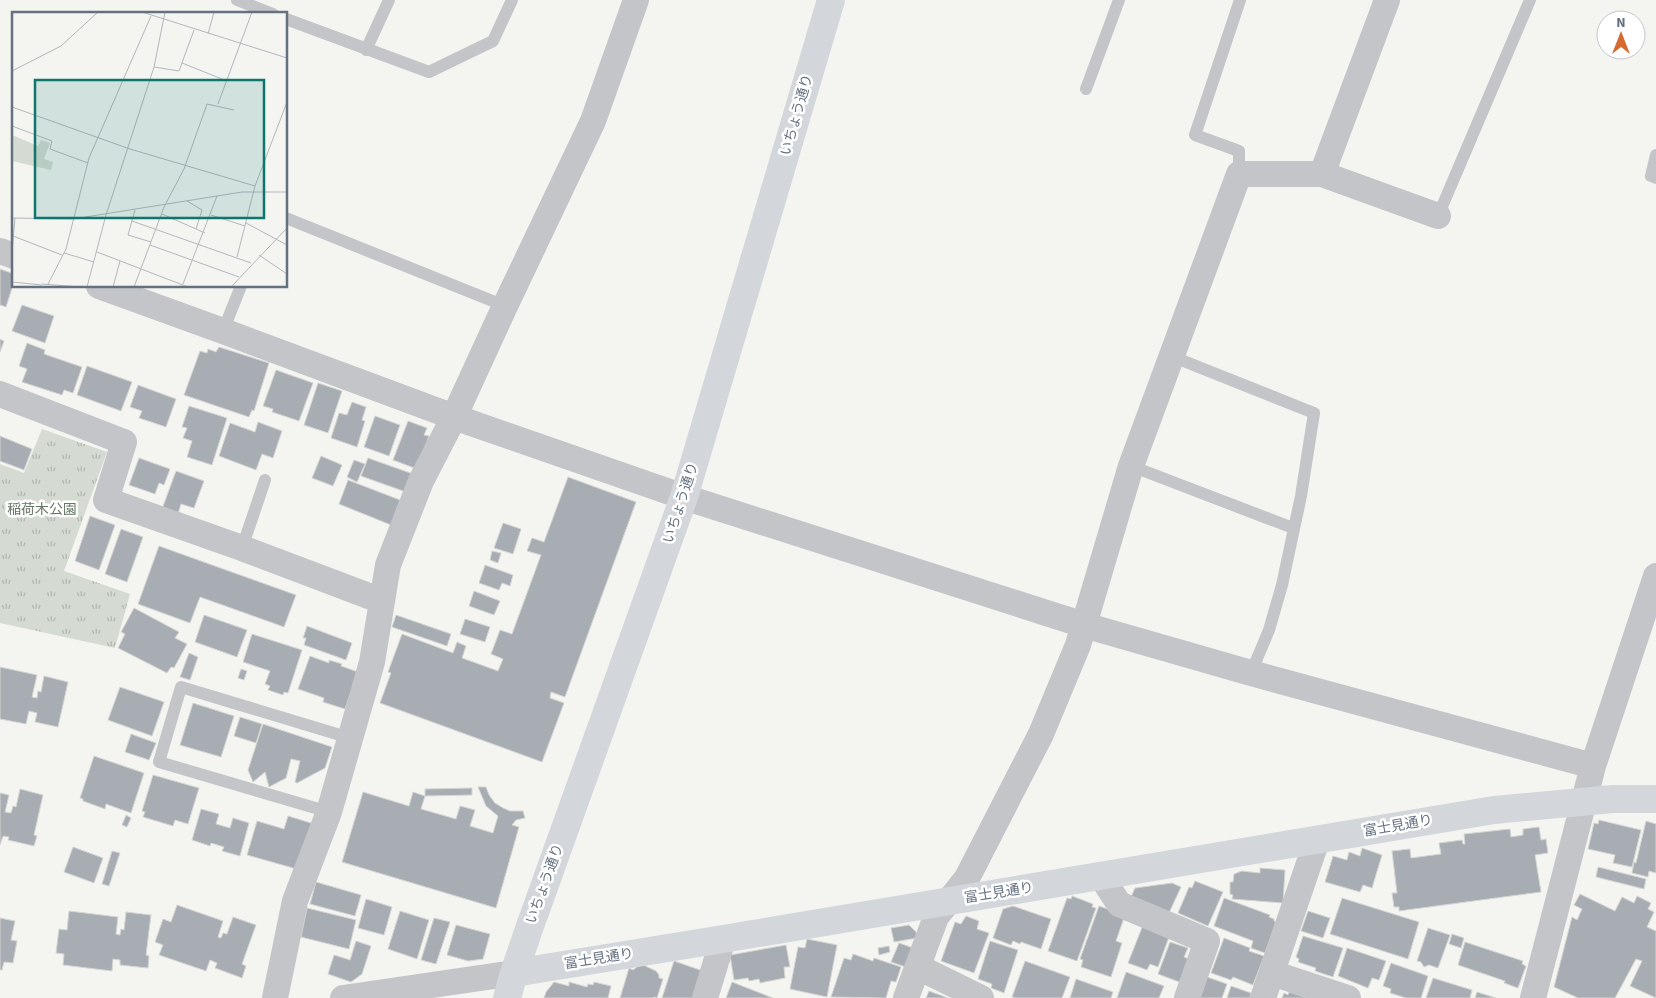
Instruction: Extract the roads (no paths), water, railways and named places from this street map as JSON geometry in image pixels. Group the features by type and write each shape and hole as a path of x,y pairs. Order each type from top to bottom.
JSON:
{"street":[{"path":"275,998 295,901 329,812 372,662 388,565 422,481 454,418 593,121 636,0"},
{"name":"いちょう通り","path":"510,985 684,497 830,0"},
{"path":"1322,174 1384,1"},
{"path":"906,998 936,917 967,878 1041,734 1084,625 1131,466 1240,174 1322,174 1438,216"},
{"path":"0,251 12,255"},
{"path":"104,288 454,418 684,497 1084,625 1251,673 1593,766"},
{"path":"0,394 124,442 106,500 242,548 382,601"},
{"path":"1533,998 1593,766 1656,576"},
{"name":"富士見通り","path":"342,998 510,985 723,939 1494,810 1613,799 1656,799"},
{"path":"1263,998 1317,840"},
{"path":"1101,876 1119,904 1207,940 1187,998"},
{"path":"705,998 723,939"},
{"path":"918,967 981,998"},
{"path":"1272,973 1348,998"}],"lane":[{"path":"237,0 268,12"},
{"path":"366,50 389,0"},
{"path":"288,20 429,72 493,41 512,0"},
{"path":"1086,89 1119,0"},
{"path":"1240,0 1195,135 1239,151 1240,174"},
{"path":"1438,216 1530,0"},
{"path":"1656,155 1651,176 1656,178"},
{"path":"288,219 505,306"},
{"path":"223,331 240,288"},
{"path":"1171,356 1314,414 1301,496 1282,585 1269,630 1251,673"},
{"path":"1131,466 1293,528"},
{"path":"242,548 265,480"},
{"path":"329,812 159,762 182,687 350,738"}],"park label":[{"name":"稲荷木公園","path":"42,510"}]}
